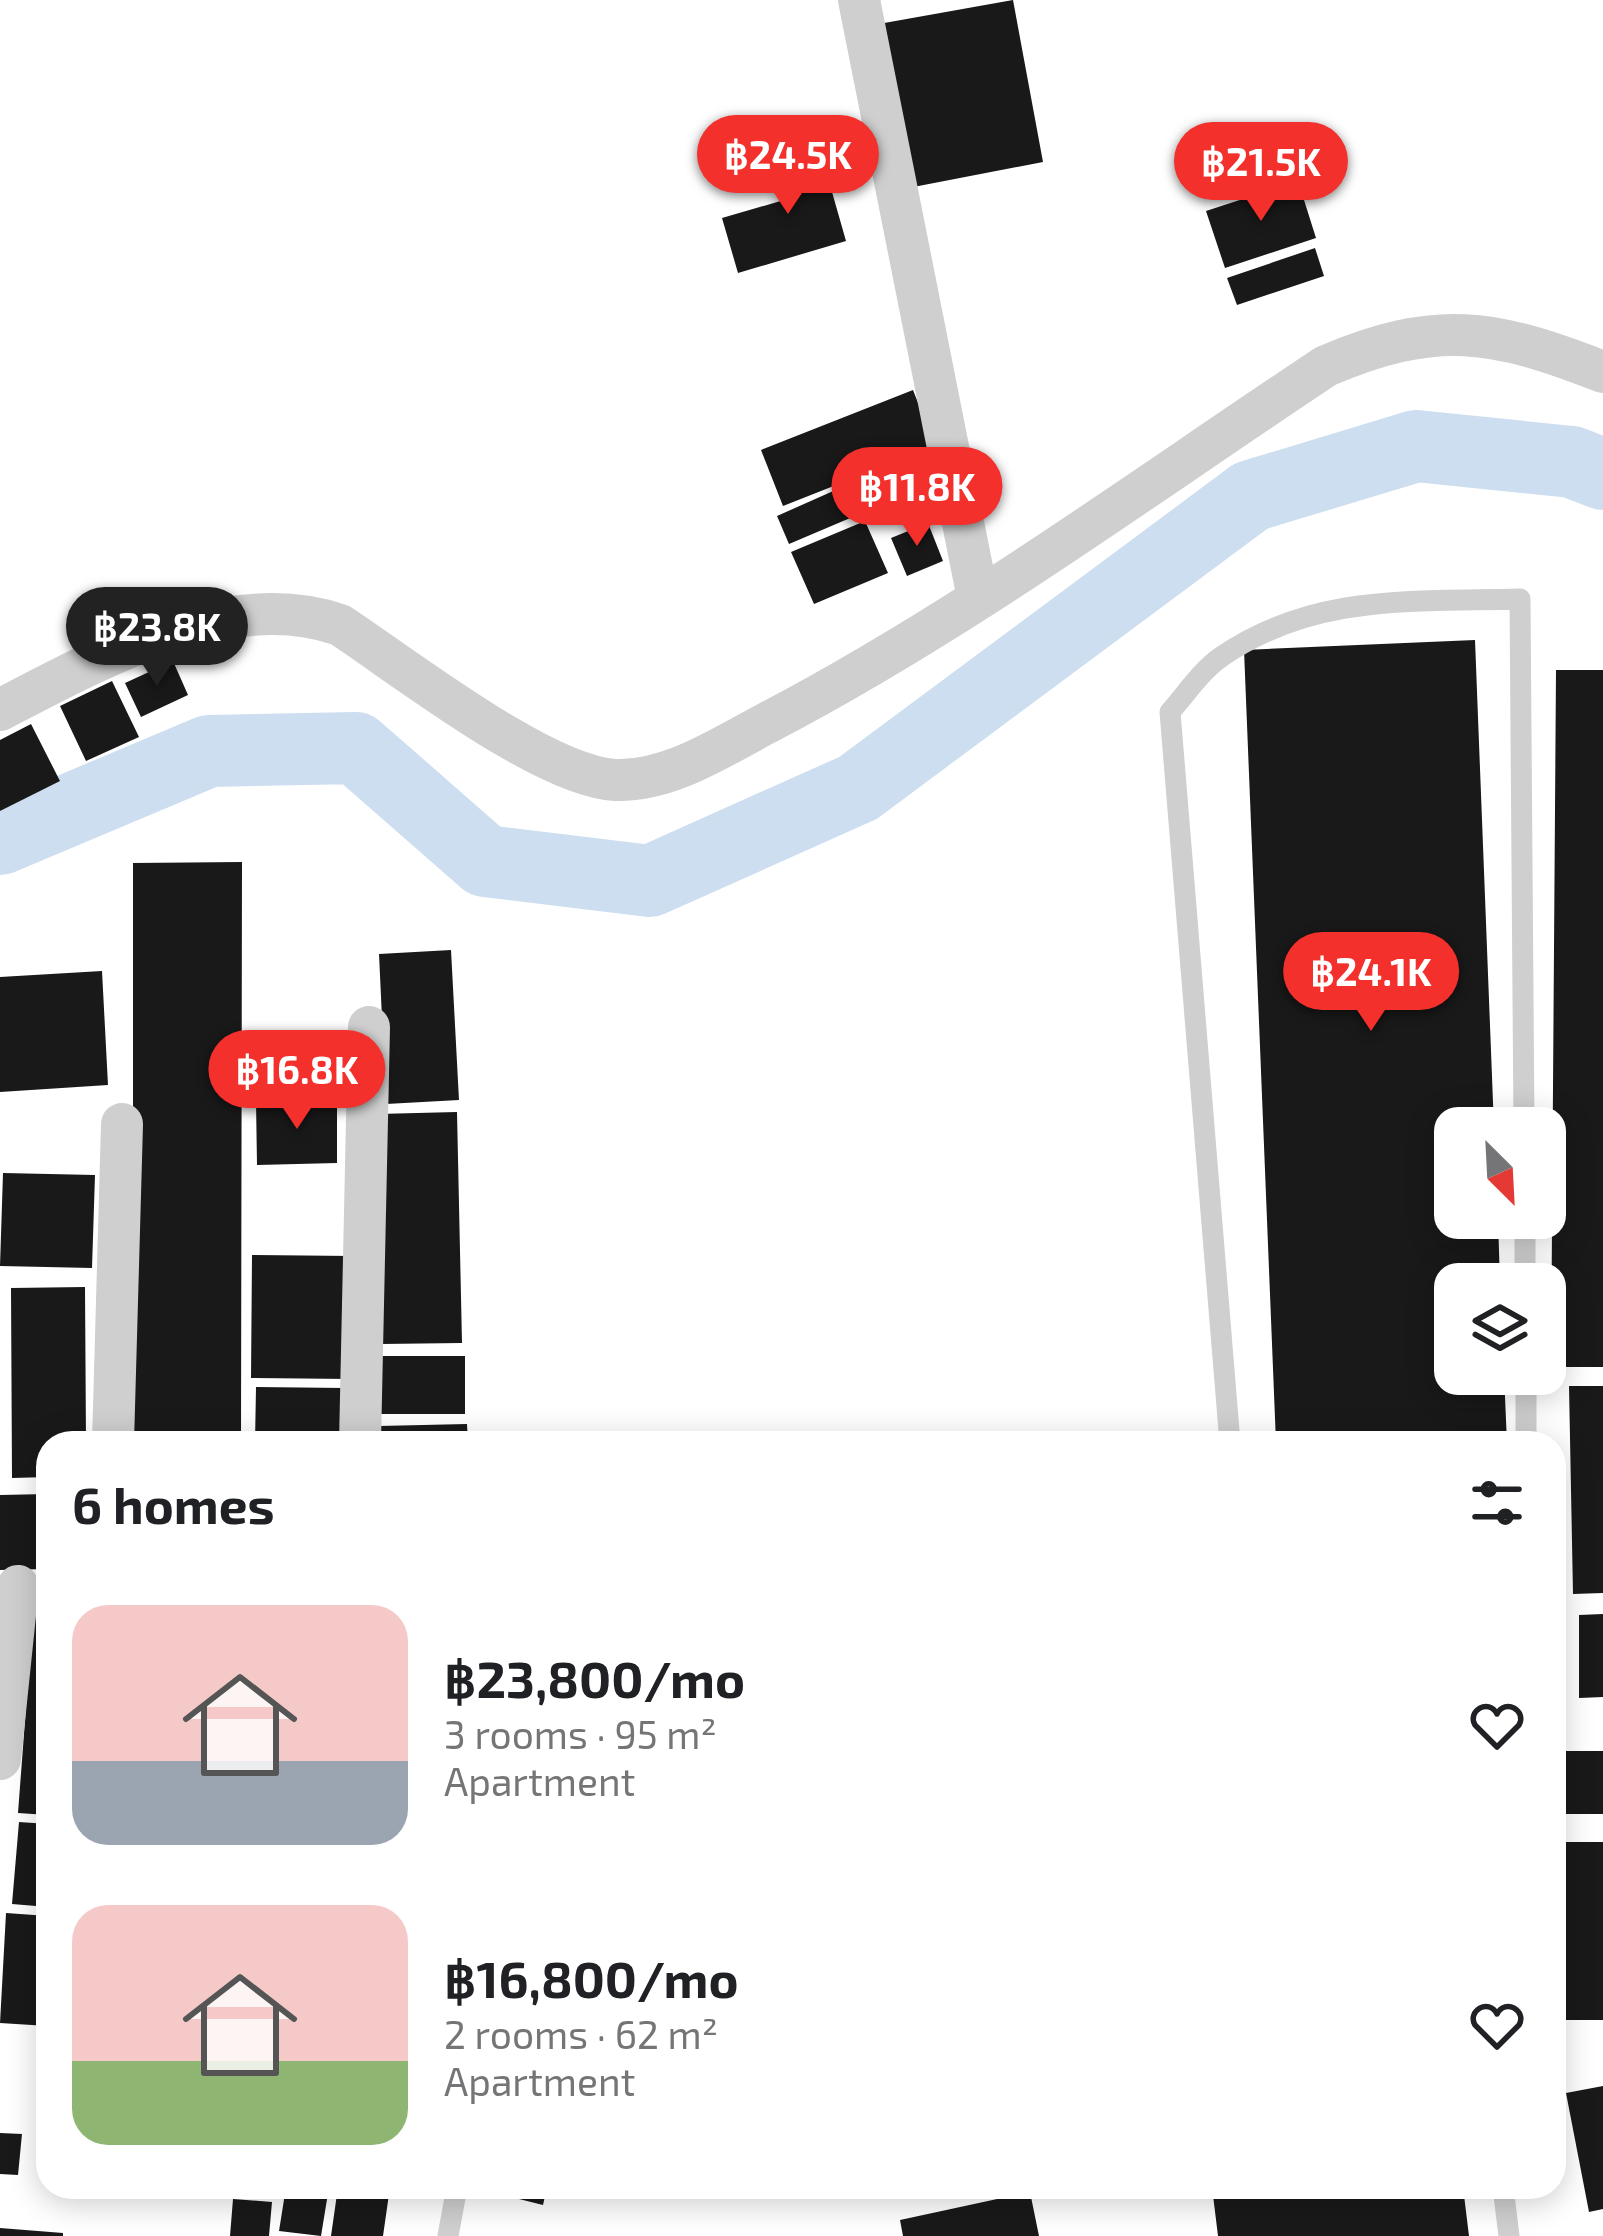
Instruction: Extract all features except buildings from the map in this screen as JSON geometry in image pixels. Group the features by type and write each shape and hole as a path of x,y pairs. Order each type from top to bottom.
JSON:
{"street":[{"path":"859,0 978,598"},
{"path":"0,710 64,676 181,629 302,612 340,625 547,759 617,780 665,771 812,700 978,598 1326,366 1369,347 1441,332 1490,336 1603,372"},
{"path":"360,1431 369,1028"},
{"path":"113,1431 122,1124"},
{"path":"0,1759 22,1587"}],"lane":[{"path":"1230,1431 1170,712 1218,658 1273,628 1336,605 1520,599 1524,1107"},
{"path":"1526,1395 1526,1431"},
{"path":"448,2236 455,2199"},
{"path":"1504,2199 1508,2236"}],"waterway":[{"path":"0,839 209,751 356,748 485,861 650,881 858,788 1251,496 1416,446 1572,462 1603,474"}]}
